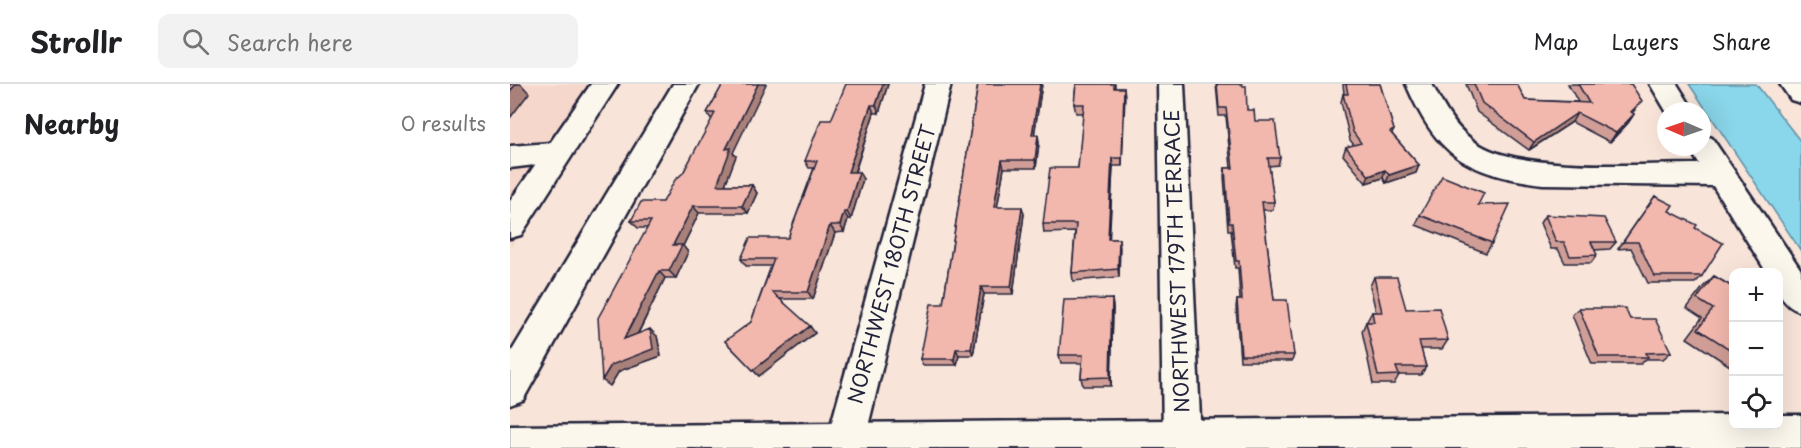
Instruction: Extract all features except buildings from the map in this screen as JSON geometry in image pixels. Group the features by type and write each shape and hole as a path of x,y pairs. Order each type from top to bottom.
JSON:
{"street":[{"path":"510,226 605,84"},
{"path":"510,388 686,84"},
{"name":"NORTHWEST 180TH STREET","path":"844,443 938,84"},
{"name":"NORTHWEST 179TH TERRACE","path":"1171,84 1182,439"},
{"path":"1419,84 1442,131 1474,156 1503,168 1540,174 1721,175"},
{"path":"1663,84 1674,102"},
{"path":"1793,84 1801,94"},
{"path":"510,157 559,153"},
{"path":"1709,156 1801,298"},
{"path":"510,445 1182,439 1726,441 1801,433"}],"shaded area":[{"path":"510,84 617,84 510,248"}],"water":[{"path":"1689,84 1756,84 1801,142 1801,251 1711,117 1711,102 1701,102"}]}
